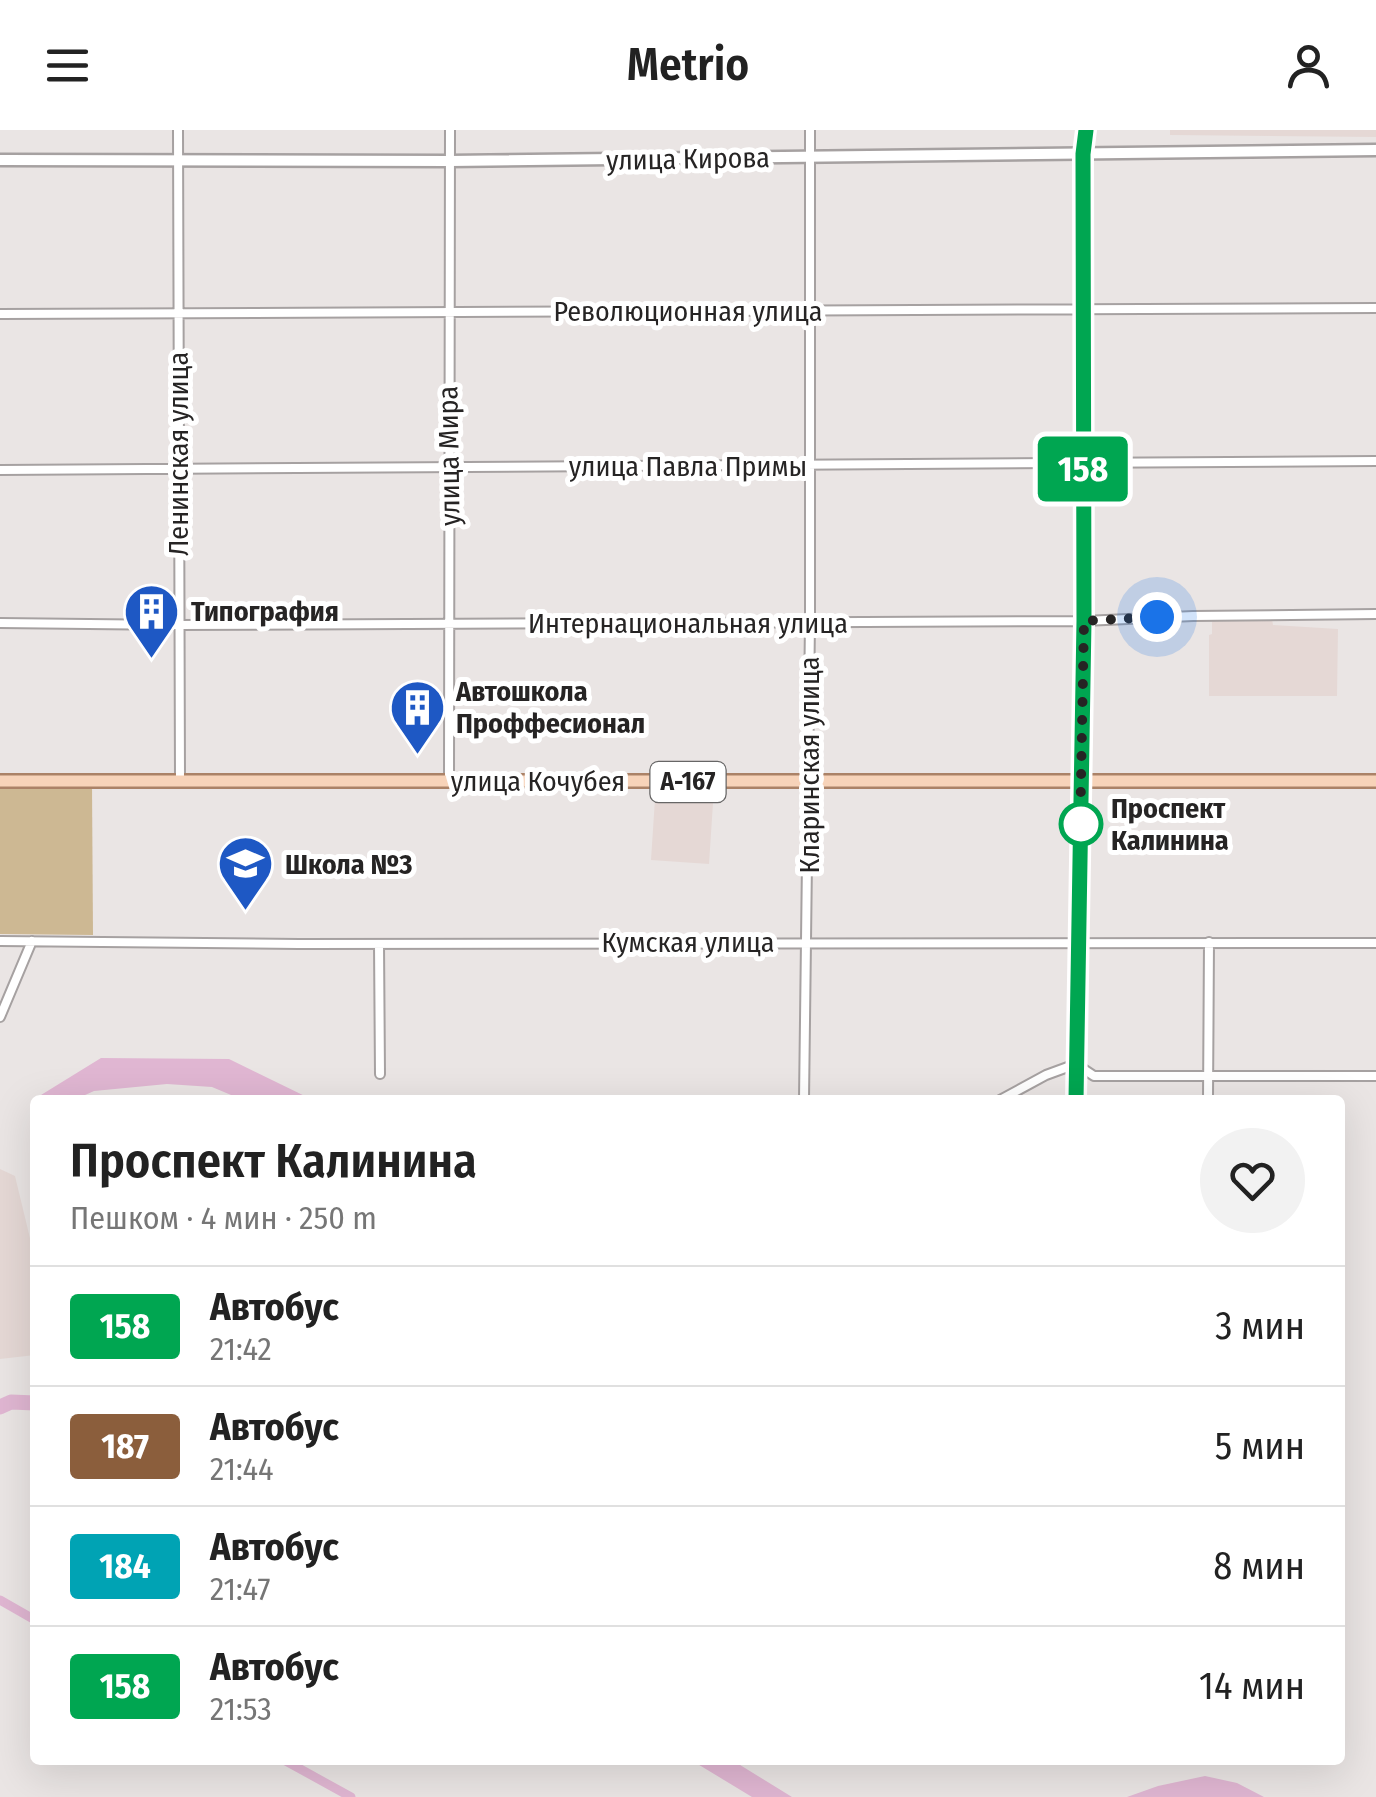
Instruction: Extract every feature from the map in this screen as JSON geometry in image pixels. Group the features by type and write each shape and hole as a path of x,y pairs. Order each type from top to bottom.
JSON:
{"main road":[{"name":"улица Кочубея","path":"0,780 1376,781"}],"street":[{"name":"Ленинская улица","path":"178,130 180,778"},
{"name":"улица Мира","path":"448,781 450,130"},
{"name":"Кларинская улица","path":"804,1095 810,130"},
{"path":"1076,1095 1084,621 1082,308 1086,130"},
{"name":"улица Кирова","path":"0,160 450,161 1376,150"},
{"name":"Революционная улица","path":"0,314 1376,308"},
{"name":"улица Павла Примы","path":"0,470 1376,461"},
{"name":"Интернациональная улица","path":"0,623 1084,621 1376,614"},
{"name":"Кумская улица","path":"0,941 1376,943"},
{"path":"0,1017 32,941"},
{"path":"1208,1095 1209,942"},
{"path":"379,944 380,1074"},
{"path":"1076,1064 1094,1076 1376,1076"},
{"path":"1009,1095 1076,1064"}],"shaded area":[{"path":"1170,130 1376,130 1376,137 1170,135"},
{"path":"1272,619 1273,625 1338,629 1337,696 1209,696 1212,621"},
{"path":"92,785 93,935 0,934 0,786"},
{"path":"655,799 713,803 709,864 651,860"},
{"path":"101,1058 229,1059 303,1095 231,1095 212,1087 167,1084 85,1095 41,1095"},
{"path":"0,1169 15,1176 30,1238 30,1356 0,1359"},
{"path":"699,1765 740,1765 792,1797 752,1797"},
{"path":"1205,1776 1237,1783 1264,1797 1127,1797 1158,1786"}],"waterway":[{"path":"0,1407 11,1402 30,1403"},
{"path":"0,1600 30,1617"},
{"path":"293,1765 351,1797"}],"bus line":[{"name":"158","path":"1076,1095 1084,621 1082,308 1086,130"}],"place":[{"name":"Типография","path":"152,660"},
{"name":"Автошкола Проффесионал","path":"417,756"},
{"name":"Проспект Калинина","path":"1081,824"},
{"name":"Школа №3","path":"246,913"}],"route":[{"path":"1081,824 1080,835 1084,621 1157,617"}]}
